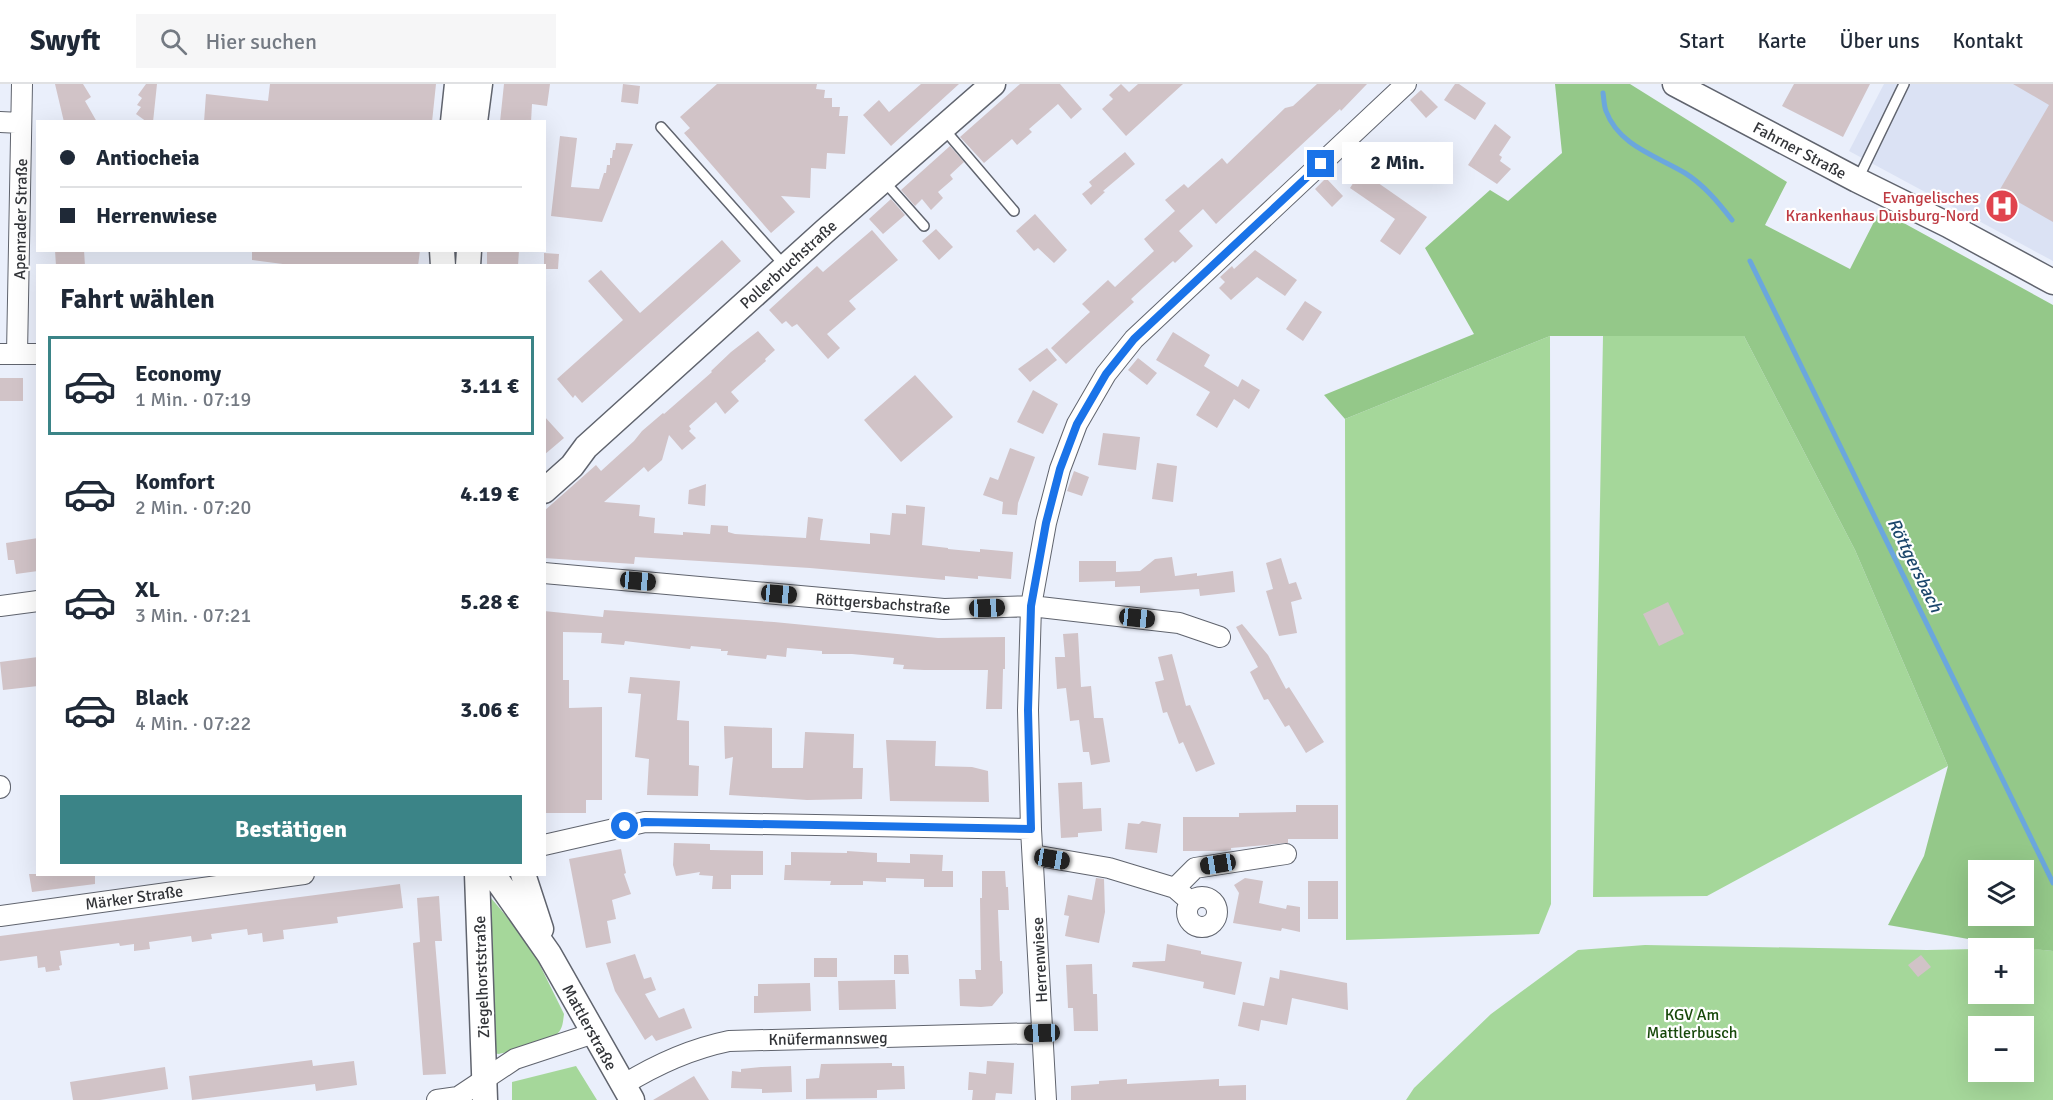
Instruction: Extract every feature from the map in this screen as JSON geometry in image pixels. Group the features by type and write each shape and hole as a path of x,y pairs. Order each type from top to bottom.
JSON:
{"street":[{"name":"Apenrader Straße","path":"9,354 22,84"},
{"path":"453,120 457,84"},
{"path":"475,120 480,84"},
{"name":"Pollerbruchstraße","path":"546,489 572,466 586,447 785,266 993,84"},
{"name":"Herrenwiese","path":"1046,1100 1031,829 1028,710 1031,606 1046,523 1060,469 1077,424 1106,374 1134,339 1406,84"},
{"name":"Fahrner Straße","path":"1675,84 2053,282"},
{"path":"0,122 21,123"},
{"path":"9,354 36,354"},
{"name":"Pollerbruchstraße","path":"546,471 566,456 586,447"},
{"name":"Röttgersbachstraße","path":"546,573 944,609 1031,606 1179,623 1220,637"},
{"path":"0,606 36,601"},
{"path":"546,845 645,822 1031,829"},
{"path":"1176,888 1195,868 1286,854"},
{"path":"1033,855 1108,868 1176,888 1191,902"},
{"name":"Märker Straße","path":"0,916 290,876"},
{"name":"Ziegelhorststraße","path":"477,876 485,1090"},
{"name":"Mattlerstraße","path":"494,876 549,954 628,1092"},
{"name":"Mattlerstraße","path":"523,876 549,954"},
{"name":"Knüfermannsweg","path":"628,1092 649,1069 701,1047 729,1041 1042,1033"},
{"path":"437,1100 485,1090 515,1059 594,1034"}],"lane":[{"path":"1857,180 1904,84"},
{"path":"661,128 785,266"},
{"path":"943,128 1014,211"},
{"path":"883,180 924,226"}],"shaded area":[{"name":"Evangelisches Krankenhaus Duisburg-Nord","path":"1884,84 2053,84 2053,261 1849,151"}],"green space":[{"path":"1555,84 1630,84 1787,182 1765,225 1850,269 1880,210 2053,305 2053,951 2034,949 2034,938 1968,939 1888,925 1924,856 1948,766 1855,550 1744,336 1550,336 1345,419 1324,395 1474,334 1425,248 1490,190 1508,201 1562,153"},
{"path":"1550,336 1551,904 1539,934 1346,940 1345,419"},
{"path":"1603,336 1744,336 1855,550 1948,766 1707,896 1593,897"},
{"path":"491,898 529,943 564,1014 561,1029 547,1041 499,1054 491,1053 485,1036 495,1027"},
{"name":"KGV Am Mattlerbusch","path":"1645,945 1968,949 1968,1004 2034,1004 2034,949 2053,951 2053,1100 1406,1100 1414,1088 1491,1014 1578,950"},
{"path":"576,1066 597,1100 512,1100 512,1082"}],"building":[{"path":"55,84 83,84 91,97 85,101 96,120 64,120"},
{"path":"146,84 157,84 153,120 144,120 136,114 141,107 137,105 142,98 138,95"},
{"path":"270,84 436,84 432,120 204,120 206,94 268,101"},
{"path":"504,84 550,84 547,106 532,104 531,120 500,120"},
{"path":"623,84 640,86 638,104 621,102"},
{"path":"717,84 817,84 816,89 825,90 824,98 832,98 832,107 840,107 839,116 848,116 845,154 827,153 826,169 811,168 810,198 781,196 795,212 771,233 684,133 690,128 680,117"},
{"path":"921,84 959,84 891,146 863,115 879,100 889,112"},
{"path":"1020,84 1060,84 1082,109 1071,119 1058,104 1029,129 1032,132 1017,145 1012,139 984,163 960,137"},
{"path":"1121,84 1129,92 1138,84 1183,84 1126,136 1102,109 1113,99 1109,95"},
{"path":"1317,84 1367,84 1341,111 1340,109 1216,224 1203,209 1179,231 1193,246 1131,299 1134,302 1066,364 1051,348 1090,312 1082,304 1108,280 1115,287 1154,251 1144,239 1175,211 1165,200 1184,184 1188,188 1222,158 1227,164 1285,108 1293,106"},
{"path":"1455,84 1459,84 1486,103 1475,120 1444,100"},
{"path":"1794,84 1870,84 1843,137 1782,106"},
{"path":"2013,84 2053,84 2053,222 1999,191 2049,105"},
{"path":"1421,90 1438,107 1426,118 1410,100"},
{"path":"1495,124 1511,137 1499,155 1502,157 1500,161 1511,169 1497,184 1468,165"},
{"path":"560,136 577,138 571,187 599,189 607,165 610,165 610,158 612,158 616,143 633,144 602,222 551,216"},
{"path":"950,146 964,162 950,175 953,179 938,192 943,198 931,210 922,199 915,206 901,190"},
{"path":"1125,152 1135,164 1103,191 1105,192 1091,205 1082,194 1092,186 1089,182"},
{"path":"1361,171 1427,217 1400,255 1380,241 1395,219 1350,188"},
{"path":"1326,178 1343,196 1332,207 1315,189"},
{"path":"891,199 905,215 883,234 869,219"},
{"path":"1035,214 1067,250 1054,263 1038,248 1034,251 1016,231"},
{"path":"936,229 953,247 939,260 922,241"},
{"path":"872,230 898,260 849,301 856,309 827,334 840,348 828,359 797,324 792,327 786,321 782,324 769,310 817,266 823,272"},
{"path":"722,240 741,261 582,403 575,395 573,398 557,379 623,320 588,281 601,270 640,313"},
{"path":"1255,250 1297,280 1285,296 1257,277 1231,300 1219,288 1225,282 1220,277 1232,266 1234,269"},
{"path":"55,252 84,252 85,264 56,264"},
{"path":"252,252 420,252 418,264 283,264 252,260"},
{"path":"487,252 519,252 518,264 487,264"},
{"path":"544,253 559,254 558,269 546,269 546,264 544,264"},
{"path":"1305,301 1322,312 1303,341 1286,329"},
{"path":"758,331 775,350 731,392 739,401 725,414 716,402 689,426 691,429 689,431 696,438 682,450 669,435 662,460 648,472 644,467 604,502 640,505 639,516 655,518 654,533 710,534 711,525 728,526 728,532 735,534 806,538 808,517 823,519 820,540 870,544 870,533 890,535 892,513 906,514 906,505 925,507 922,545 980,552 980,549 1013,552 1011,579 945,576 945,580 810,568 635,557 634,564 546,558 546,509 596,465 601,471 642,431 712,372 731,352"},
{"path":"1173,332 1210,355 1204,366 1238,387 1242,379 1260,390 1249,409 1234,399 1217,428 1196,415 1210,392 1156,360"},
{"path":"1047,348 1057,360 1030,382 1018,369"},
{"path":"1138,358 1157,373 1147,385 1128,370"},
{"path":"915,375 953,417 901,462 864,420"},
{"path":"0,378 23,378 23,401 0,401"},
{"path":"1033,390 1058,404 1043,434 1017,422"},
{"path":"546,418 564,438 546,453"},
{"path":"1103,433 1140,437 1136,470 1098,465"},
{"path":"1010,448 1035,457 1018,503 1017,515 1002,514 1003,502 983,495 990,477 998,480"},
{"path":"1157,463 1177,466 1173,502 1152,499"},
{"path":"1074,471 1089,477 1082,496 1067,491"},
{"path":"706,484 705,506 688,504 689,490"},
{"path":"36,538 36,571 16,574 14,560 8,560 6,543"},
{"path":"1172,557 1175,576 1197,573 1197,576 1233,571 1235,592 1200,596 1199,589 1140,593 1140,586 1115,587 1115,581 1079,582 1079,561 1116,561 1116,572 1140,571 1155,559"},
{"path":"1281,558 1289,584 1296,582 1302,599 1291,602 1297,633 1279,636 1266,591 1273,589 1266,563"},
{"path":"1668,602 1684,634 1659,646 1643,614"},
{"path":"604,610 774,622 938,638 1005,637 1002,709 986,709 988,670 903,669 904,665 893,664 894,658 822,654 822,651 787,648 786,657 767,655 766,659 727,655 728,651 721,651 721,649 691,646 690,649 625,641 624,645 601,643 602,633 563,632 563,680 569,680 569,708 602,707 602,800 586,800 586,813 546,813 546,611 603,617"},
{"path":"1242,624 1268,655 1286,689 1289,687 1324,742 1306,753 1289,725 1285,727 1268,699 1264,700 1250,672 1258,667 1236,627"},
{"path":"1078,633 1081,687 1091,686 1094,718 1103,718 1110,762 1091,765 1089,752 1083,752 1079,720 1070,721 1066,688 1057,689 1055,657 1065,657 1063,634"},
{"path":"1172,654 1186,706 1190,705 1215,764 1196,772 1183,742 1179,744 1167,712 1163,713 1155,682 1164,680 1158,657"},
{"path":"36,657 36,686 3,690 0,662"},
{"path":"630,677 680,681 677,720 689,721 689,765 699,766 698,796 647,795 649,759 635,757 641,694 628,693"},
{"path":"724,726 772,728 772,768 803,768 805,732 854,734 853,768 863,768 862,799 807,800 729,795 733,757 725,759"},
{"path":"886,740 936,741 935,766 972,767 988,771 989,802 890,801"},
{"path":"1082,782 1083,809 1101,808 1102,831 1078,833 1078,837 1061,838 1058,783"},
{"path":"1296,805 1338,805 1338,839 1288,839 1288,843 1231,848 1225,851 1183,851 1183,817 1239,817 1239,813 1296,812"},
{"path":"1142,821 1161,824 1157,853 1125,849 1128,823 1139,824"},
{"path":"674,843 710,844 710,850 763,851 763,875 731,875 731,889 712,889 713,876 699,875 700,872 676,876 673,865"},
{"path":"621,849 626,873 624,874 631,894 612,900 616,919 607,921 611,943 586,948 569,859"},
{"path":"847,851 877,853 877,862 910,863 910,854 943,855 942,871 953,871 953,887 924,887 924,879 886,878 886,882 863,881 863,885 830,885 831,881 784,880 785,865 791,865 791,852 847,853"},
{"path":"982,871 1005,871 1006,887 1008,887 1009,910 998,910 1003,993 992,1006 960,1006 959,979 976,979 975,970 981,970"},
{"path":"29,874 95,876 95,884 32,892"},
{"path":"1096,878 1104,879 1105,912 1099,943 1065,936 1069,916 1064,915 1068,895 1092,900"},
{"path":"1245,878 1263,881 1259,903 1286,909 1287,905 1300,907 1300,932 1233,923 1239,893 1234,885"},
{"path":"1308,881 1338,881 1338,919 1308,919"},
{"path":"400,884 403,908 337,917 338,923 283,930 284,939 263,942 262,933 248,935 247,929 211,934 212,939 192,942 191,936 149,942 150,949 134,951 134,944 120,946 119,943 60,951 62,965 59,966 60,970 46,972 45,967 38,968 37,956 0,961 0,936"},
{"path":"439,896 442,941 435,941 446,1074 423,1075 413,943 420,942 417,898"},
{"path":"1167,944 1242,962 1235,995 1203,988 1204,982 1132,967 1133,962 1165,961"},
{"path":"635,954 644,979 651,977 656,990 645,994 659,1018 684,1008 692,1028 656,1041 652,1035 645,1040 615,991 606,963"},
{"path":"894,955 908,955 909,974 894,974"},
{"path":"1921,955 1931,967 1918,977 1908,965"},
{"path":"814,958 837,958 837,977 814,977"},
{"path":"1092,964 1093,994 1097,994 1098,1031 1074,1031 1073,1008 1068,1008 1066,965"},
{"path":"1280,970 1347,983 1348,1010 1292,998 1287,1025 1261,1020 1259,1031 1238,1026 1243,1002 1264,1006 1270,977 1279,979"},
{"path":"895,980 896,1009 839,1010 838,981"},
{"path":"810,983 811,1011 754,1013 754,996 758,996 758,984"},
{"path":"312,1060 313,1066 354,1061 357,1085 316,1091 315,1084 192,1100 189,1076"},
{"path":"987,1061 1014,1063 1012,1094 996,1093 995,1100 972,1100 973,1090 968,1090 969,1072 986,1074"},
{"path":"892,1063 892,1066 904,1066 905,1089 877,1090 877,1098 806,1099 806,1079 819,1078 821,1064"},
{"path":"791,1066 792,1092 762,1093 762,1089 731,1088 732,1071"},
{"path":"165,1067 168,1089 100,1100 73,1100 70,1082"},
{"path":"694,1076 709,1100 653,1100"},
{"path":"1127,1079 1127,1084 1219,1079 1219,1086 1246,1085 1246,1100 1071,1100 1071,1086"}],"waterway":[{"name":"Röttgersbach","path":"1603,93 1604,105 1612,123 1629,142 1692,178 1710,194 1732,220"},
{"name":"Röttgersbach","path":"1750,261 2053,883"}],"place":[{"name":"Evangelisches Krankenhaus Duisburg-Nord","path":"2002,206"}],"route":[{"path":"625,826 645,822 1031,829 1028,710 1031,606 1046,523 1060,469 1077,424 1106,374 1134,339 1321,164"}]}
